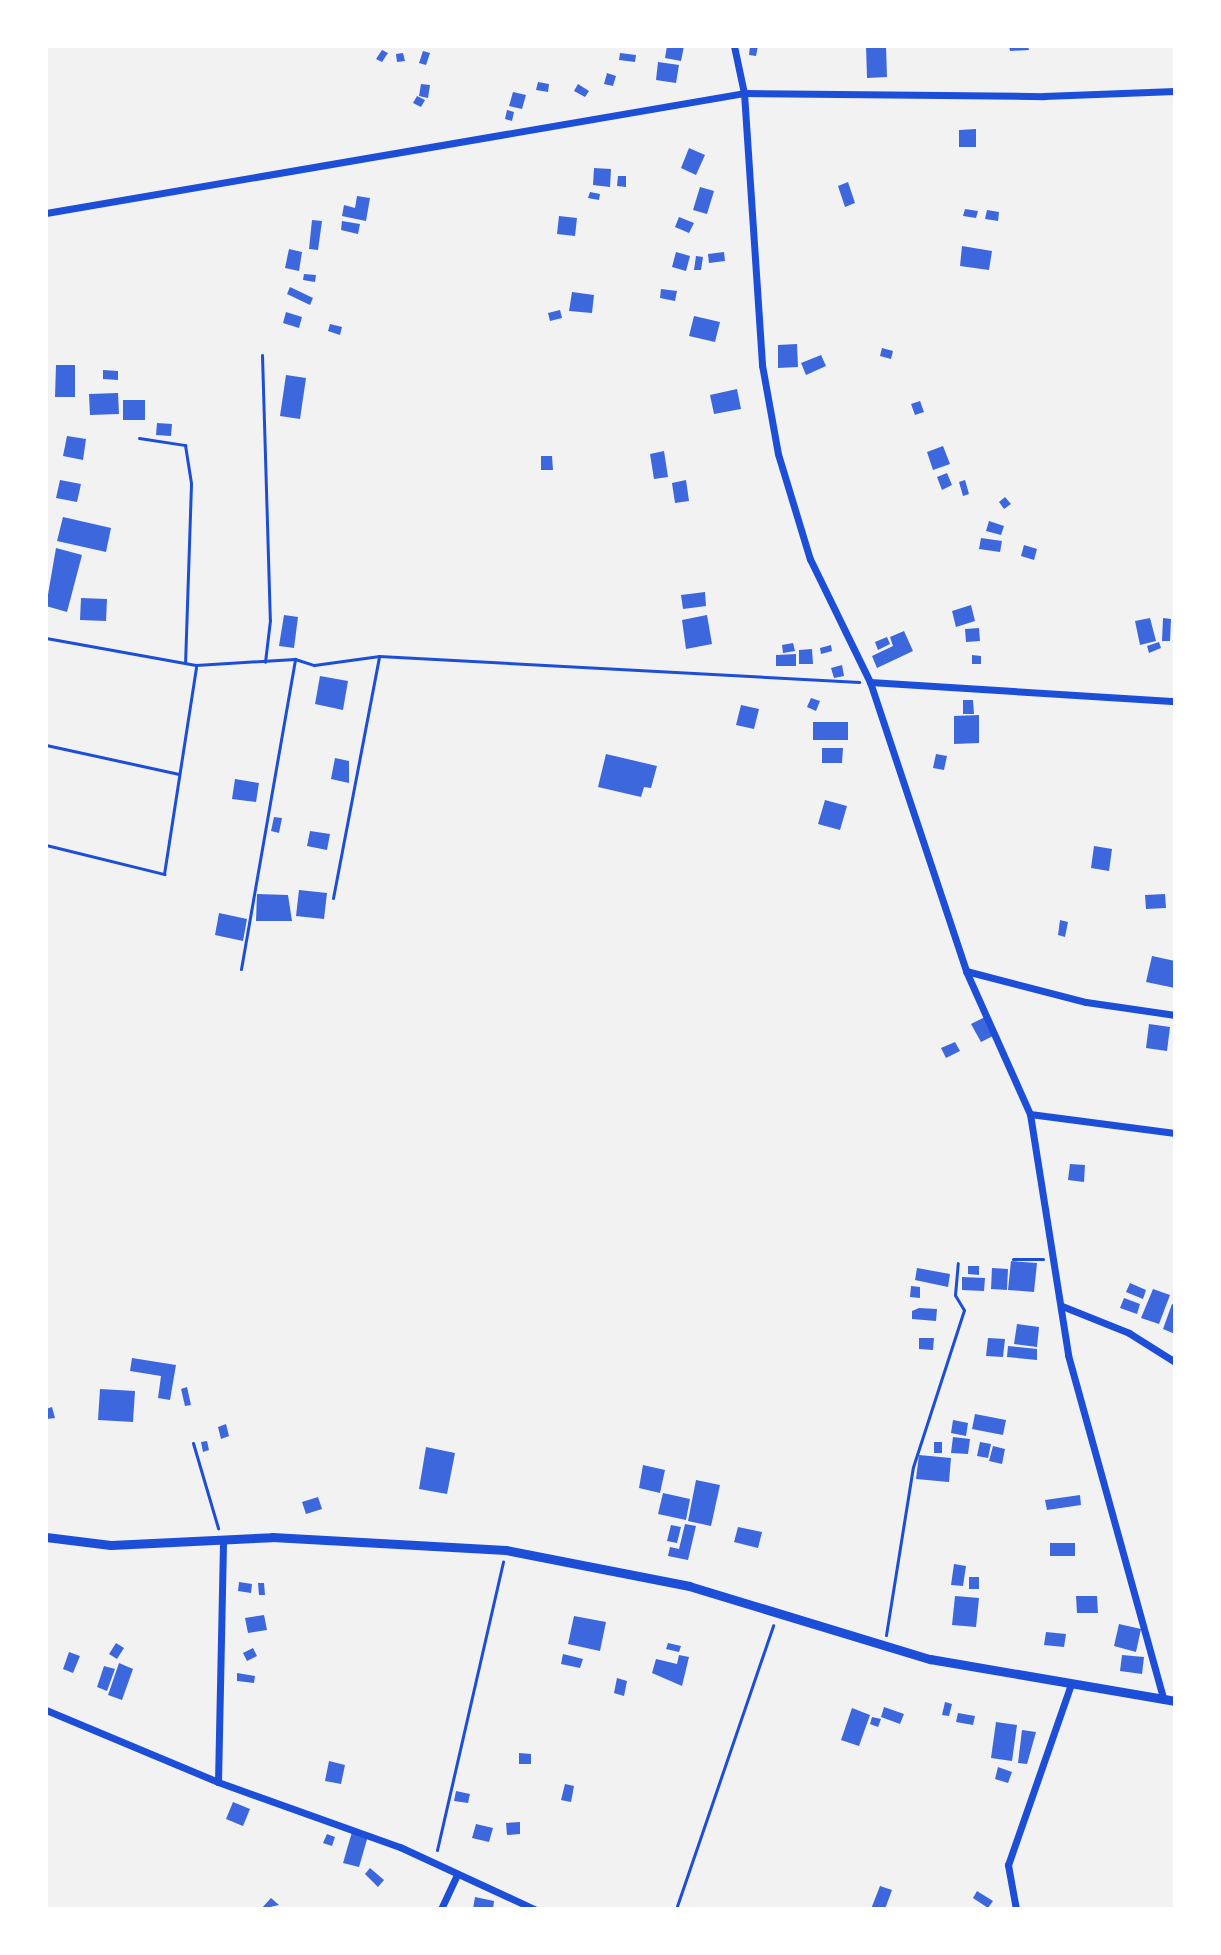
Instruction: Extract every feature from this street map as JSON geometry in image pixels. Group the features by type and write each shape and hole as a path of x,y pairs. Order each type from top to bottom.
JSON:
{"street":[{"path":"46,1537 111,1545 223,1543 272,1537 506,1550 778,1610 930,1659 1170,1700 1068,1355 1030,1114 966,971 870,682 810,559 778,454 762,365 744,93 734,46"},
{"path":"46,213 744,93 1044,96 1175,91"},
{"path":"870,682 1175,701"},
{"path":"966,971 1086,1002 1175,1015"},
{"path":"1030,1114 1175,1133"},
{"path":"1062,1306 1129,1333 1175,1362"},
{"path":"218,1782 223,1543"},
{"path":"1016,1909 1008,1865 1071,1684"},
{"path":"46,1710 218,1782 400,1847 456,1877 534,1909"},
{"path":"441,1909 456,1877"}],"path":[{"path":"262,355 270,620 265,662"},
{"path":"139,438 185,445 191,484 185,663"},
{"path":"46,638 196,665 295,659 314,665 379,656 805,683 870,682"},
{"path":"333,898 379,656"},
{"path":"241,969 295,659"},
{"path":"46,845 164,874 196,665"},
{"path":"46,745 179,774"},
{"path":"1013,1259 1055,1261"},
{"path":"885,1643 913,1467 964,1310 955,1295 958,1263"},
{"path":"193,1443 223,1543"},
{"path":"433,1865 506,1550"},
{"path":"676,1909 778,1610"}],"building":[{"path":"667,46 684,46 681,61 665,58"},
{"path":"750,46 758,46 756,56 749,55"},
{"path":"866,46 886,46 887,77 867,78"},
{"path":"1009,46 1028,46 1029,50 1010,51"},
{"path":"382,50 388,53 382,62 376,59"},
{"path":"423,51 430,53 426,65 419,63"},
{"path":"403,53 405,61 397,62 396,54"},
{"path":"620,53 636,55 635,62 619,60"},
{"path":"658,62 679,65 676,83 656,80"},
{"path":"607,73 616,76 613,86 604,84"},
{"path":"538,82 549,84 548,92 536,90"},
{"path":"421,84 430,85 428,98 419,96"},
{"path":"578,84 589,91 585,97 574,91"},
{"path":"513,92 526,95 522,109 509,106"},
{"path":"417,96 425,100 421,107 413,103"},
{"path":"507,110 514,112 512,121 505,119"},
{"path":"976,129 976,147 959,147 959,130"},
{"path":"689,148 705,155 696,175 681,168"},
{"path":"594,168 611,169 610,187 593,185"},
{"path":"618,176 626,176 626,187 617,186"},
{"path":"848,182 855,203 845,207 838,186"},
{"path":"700,187 714,191 707,214 693,210"},
{"path":"590,192 600,194 599,200 588,198"},
{"path":"357,196 370,198 366,221 342,216 344,205 355,208"},
{"path":"965,209 978,211 976,218 963,216"},
{"path":"987,210 999,212 998,221 985,219"},
{"path":"559,216 577,218 575,236 557,234"},
{"path":"679,217 694,223 689,233 675,227"},
{"path":"312,220 322,221 318,250 309,249"},
{"path":"342,221 360,224 358,234 341,230"},
{"path":"962,246 992,251 989,270 960,266"},
{"path":"289,249 302,252 299,271 285,268"},
{"path":"676,252 690,256 686,271 672,267"},
{"path":"724,252 725,261 709,263 708,254"},
{"path":"696,256 703,257 701,270 694,270"},
{"path":"304,274 316,275 315,282 303,280"},
{"path":"290,287 313,298 310,305 287,294"},
{"path":"661,289 677,291 675,301 660,298"},
{"path":"572,292 594,295 592,313 569,311"},
{"path":"560,310 562,318 550,321 548,313"},
{"path":"286,312 302,317 299,328 283,323"},
{"path":"694,316 720,322 715,342 689,336"},
{"path":"330,324 342,327 340,335 328,331"},
{"path":"797,344 798,367 778,368 778,345"},
{"path":"882,348 893,351 891,359 880,356"},
{"path":"821,355 826,366 806,375 801,363"},
{"path":"56,365 75,365 75,397 55,397"},
{"path":"103,370 118,371 118,380 103,379"},
{"path":"286,375 306,378 300,419 280,416"},
{"path":"737,389 741,409 714,414 710,395"},
{"path":"118,393 119,414 90,415 89,394"},
{"path":"123,400 145,400 145,420 123,420"},
{"path":"920,401 924,412 915,415 911,404"},
{"path":"157,423 172,424 171,436 156,435"},
{"path":"67,436 86,439 83,460 63,456"},
{"path":"943,446 950,464 933,470 927,452"},
{"path":"664,451 668,477 654,479 650,454"},
{"path":"541,456 552,456 553,470 541,470"},
{"path":"947,473 952,485 942,490 937,477"},
{"path":"60,480 81,484 77,502 56,498"},
{"path":"686,480 689,501 675,503 672,483"},
{"path":"965,480 969,494 963,496 959,482"},
{"path":"1005,497 1011,504 1004,509 999,502"},
{"path":"63,517 111,528 106,552 57,541"},
{"path":"989,521 1004,526 1001,535 986,531"},
{"path":"981,538 1002,541 1000,552 979,549"},
{"path":"1024,545 1037,549 1034,560 1021,556"},
{"path":"56,548 82,555 67,612 46,606"},
{"path":"705,592 706,606 683,609 681,595"},
{"path":"81,598 107,599 106,621 80,620"},
{"path":"971,605 975,621 956,627 952,611"},
{"path":"284,615 298,617 294,648 279,646"},
{"path":"707,615 712,644 686,649 682,620"},
{"path":"1150,618 1156,641 1140,645 1135,621"},
{"path":"1163,618 1171,619 1170,641 1162,641"},
{"path":"979,628 980,641 966,642 965,629"},
{"path":"904,631 913,651 877,668 872,656 893,646 890,637"},
{"path":"887,637 890,644 878,650 875,642"},
{"path":"1159,642 1161,648 1149,653 1147,646"},
{"path":"793,643 795,651 783,653 782,645"},
{"path":"831,645 832,651 821,654 820,648"},
{"path":"812,649 813,664 799,664 799,650"},
{"path":"796,654 796,666 776,666 776,655"},
{"path":"972,655 981,656 981,664 972,664"},
{"path":"842,665 844,676 834,678 831,668"},
{"path":"320,676 348,681 343,710 315,704"},
{"path":"811,698 820,701 816,711 807,707"},
{"path":"963,700 973,700 974,714 963,714"},
{"path":"741,705 759,709 754,729 736,725"},
{"path":"979,715 979,743 954,744 954,716"},
{"path":"813,722 848,722 848,740 813,740"},
{"path":"822,748 843,748 842,763 822,763"},
{"path":"606,754 657,766 651,788 644,787 641,797 598,787"},
{"path":"936,754 947,756 944,770 933,768"},
{"path":"335,758 349,761 349,783 331,779"},
{"path":"235,779 259,783 256,802 232,799"},
{"path":"825,800 847,806 840,830 818,824"},
{"path":"274,817 282,818 279,833 271,831"},
{"path":"310,831 330,834 327,850 307,846"},
{"path":"1094,846 1112,849 1109,871 1091,868"},
{"path":"299,890 327,893 324,919 296,916"},
{"path":"257,894 288,895 292,921 256,921"},
{"path":"1165,894 1166,908 1146,909 1145,895"},
{"path":"219,913 247,919 243,941 215,935"},
{"path":"1060,920 1068,922 1065,937 1058,935"},
{"path":"1152,956 1175,961 1175,988 1146,982"},
{"path":"985,1017 995,1035 981,1042 971,1024"},
{"path":"1149,1024 1170,1027 1167,1051 1146,1048"},
{"path":"955,1042 960,1051 946,1058 941,1048"},
{"path":"1070,1164 1085,1165 1084,1182 1068,1180"},
{"path":"1011,1261 1037,1263 1034,1292 1008,1290"},
{"path":"968,1266 979,1266 979,1275 968,1274"},
{"path":"917,1268 950,1274 948,1287 915,1280"},
{"path":"992,1268 1008,1269 1007,1290 991,1289"},
{"path":"962,1277 985,1278 984,1291 962,1290"},
{"path":"1130,1283 1146,1290 1143,1299 1126,1292"},
{"path":"911,1286 920,1287 920,1298 910,1297"},
{"path":"1153,1289 1170,1295 1159,1324 1141,1318"},
{"path":"1124,1298 1140,1304 1137,1314 1120,1308"},
{"path":"1172,1304 1175,1305 1175,1334 1163,1329"},
{"path":"919,1308 937,1309 936,1321 912,1319 912,1311"},
{"path":"1017,1324 1039,1327 1037,1347 1014,1344"},
{"path":"919,1338 934,1338 933,1350 919,1349"},
{"path":"988,1338 1005,1339 1003,1357 986,1356"},
{"path":"1008,1346 1037,1349 1037,1360 1007,1357"},
{"path":"132,1358 176,1365 170,1400 158,1398 161,1376 130,1371"},
{"path":"187,1387 191,1405 185,1406 181,1389"},
{"path":"100,1389 135,1391 133,1422 98,1420"},
{"path":"52,1407 55,1418 47,1419 46,1409"},
{"path":"975,1414 1006,1420 1003,1435 972,1429"},
{"path":"953,1420 968,1423 966,1436 951,1433"},
{"path":"226,1424 229,1436 221,1439 218,1427"},
{"path":"953,1437 970,1439 968,1454 951,1453"},
{"path":"207,1441 209,1450 203,1452 201,1442"},
{"path":"934,1442 942,1442 942,1453 934,1453"},
{"path":"980,1442 991,1444 988,1458 977,1456"},
{"path":"993,1446 1005,1449 1002,1464 989,1461"},
{"path":"426,1447 455,1453 447,1494 419,1489"},
{"path":"919,1455 951,1458 949,1482 916,1479"},
{"path":"643,1465 665,1470 660,1493 639,1488"},
{"path":"696,1480 720,1485 711,1526 688,1521"},
{"path":"663,1493 690,1499 686,1520 658,1514"},
{"path":"1080,1495 1081,1505 1047,1510 1045,1500"},
{"path":"318,1497 322,1509 306,1514 302,1502"},
{"path":"685,1524 696,1526 688,1560 668,1556 670,1547 679,1549"},
{"path":"671,1525 681,1527 677,1543 667,1541"},
{"path":"738,1527 762,1532 758,1548 734,1542"},
{"path":"1050,1543 1075,1543 1075,1556 1050,1556"},
{"path":"954,1564 966,1566 963,1586 951,1585"},
{"path":"969,1577 979,1577 979,1589 969,1589"},
{"path":"239,1582 252,1584 251,1593 238,1591"},
{"path":"258,1583 264,1583 265,1595 259,1595"},
{"path":"955,1596 979,1598 976,1627 952,1625"},
{"path":"1076,1596 1097,1596 1098,1613 1077,1613"},
{"path":"264,1615 267,1630 248,1633 245,1618"},
{"path":"574,1616 606,1622 600,1651 568,1644"},
{"path":"1119,1624 1141,1629 1136,1652 1114,1646"},
{"path":"1046,1632 1066,1634 1064,1647 1044,1645"},
{"path":"116,1643 124,1648 117,1659 109,1654"},
{"path":"668,1643 681,1646 679,1652 666,1649"},
{"path":"253,1648 257,1656 247,1661 243,1653"},
{"path":"69,1652 80,1656 73,1673 63,1669"},
{"path":"563,1654 583,1659 580,1668 561,1664"},
{"path":"679,1655 689,1657 682,1686 652,1673 656,1659 677,1664"},
{"path":"1122,1655 1144,1657 1142,1674 1120,1671"},
{"path":"119,1663 133,1669 122,1700 108,1695"},
{"path":"104,1666 115,1669 107,1691 97,1687"},
{"path":"237,1673 255,1676 254,1683 237,1681"},
{"path":"617,1678 627,1681 624,1696 614,1693"},
{"path":"945,1702 952,1704 949,1716 942,1715"},
{"path":"884,1707 904,1714 900,1724 881,1717"},
{"path":"852,1708 870,1715 859,1746 841,1740"},
{"path":"958,1713 975,1716 973,1725 956,1722"},
{"path":"872,1717 881,1719 878,1727 870,1724"},
{"path":"996,1722 1017,1725 1012,1761 991,1758"},
{"path":"1022,1730 1036,1732 1027,1764 1018,1763"},
{"path":"519,1753 531,1754 531,1764 519,1764"},
{"path":"329,1761 345,1765 341,1784 325,1781"},
{"path":"998,1767 1012,1772 1008,1783 995,1779"},
{"path":"565,1784 574,1786 571,1802 561,1800"},
{"path":"456,1791 470,1794 468,1803 454,1801"},
{"path":"233,1802 250,1809 243,1826 226,1819"},
{"path":"520,1822 520,1834 507,1835 506,1823"},
{"path":"476,1824 493,1828 489,1842 472,1838"},
{"path":"352,1832 368,1836 359,1867 343,1863"},
{"path":"327,1834 335,1837 332,1846 323,1843"},
{"path":"370,1868 384,1880 378,1887 365,1874"},
{"path":"880,1886 892,1890 885,1909 871,1909"},
{"path":"977,1891 993,1901 988,1908 973,1898"},
{"path":"475,1897 494,1901 493,1909 473,1909"},
{"path":"271,1898 279,1905 261,1909"}]}
